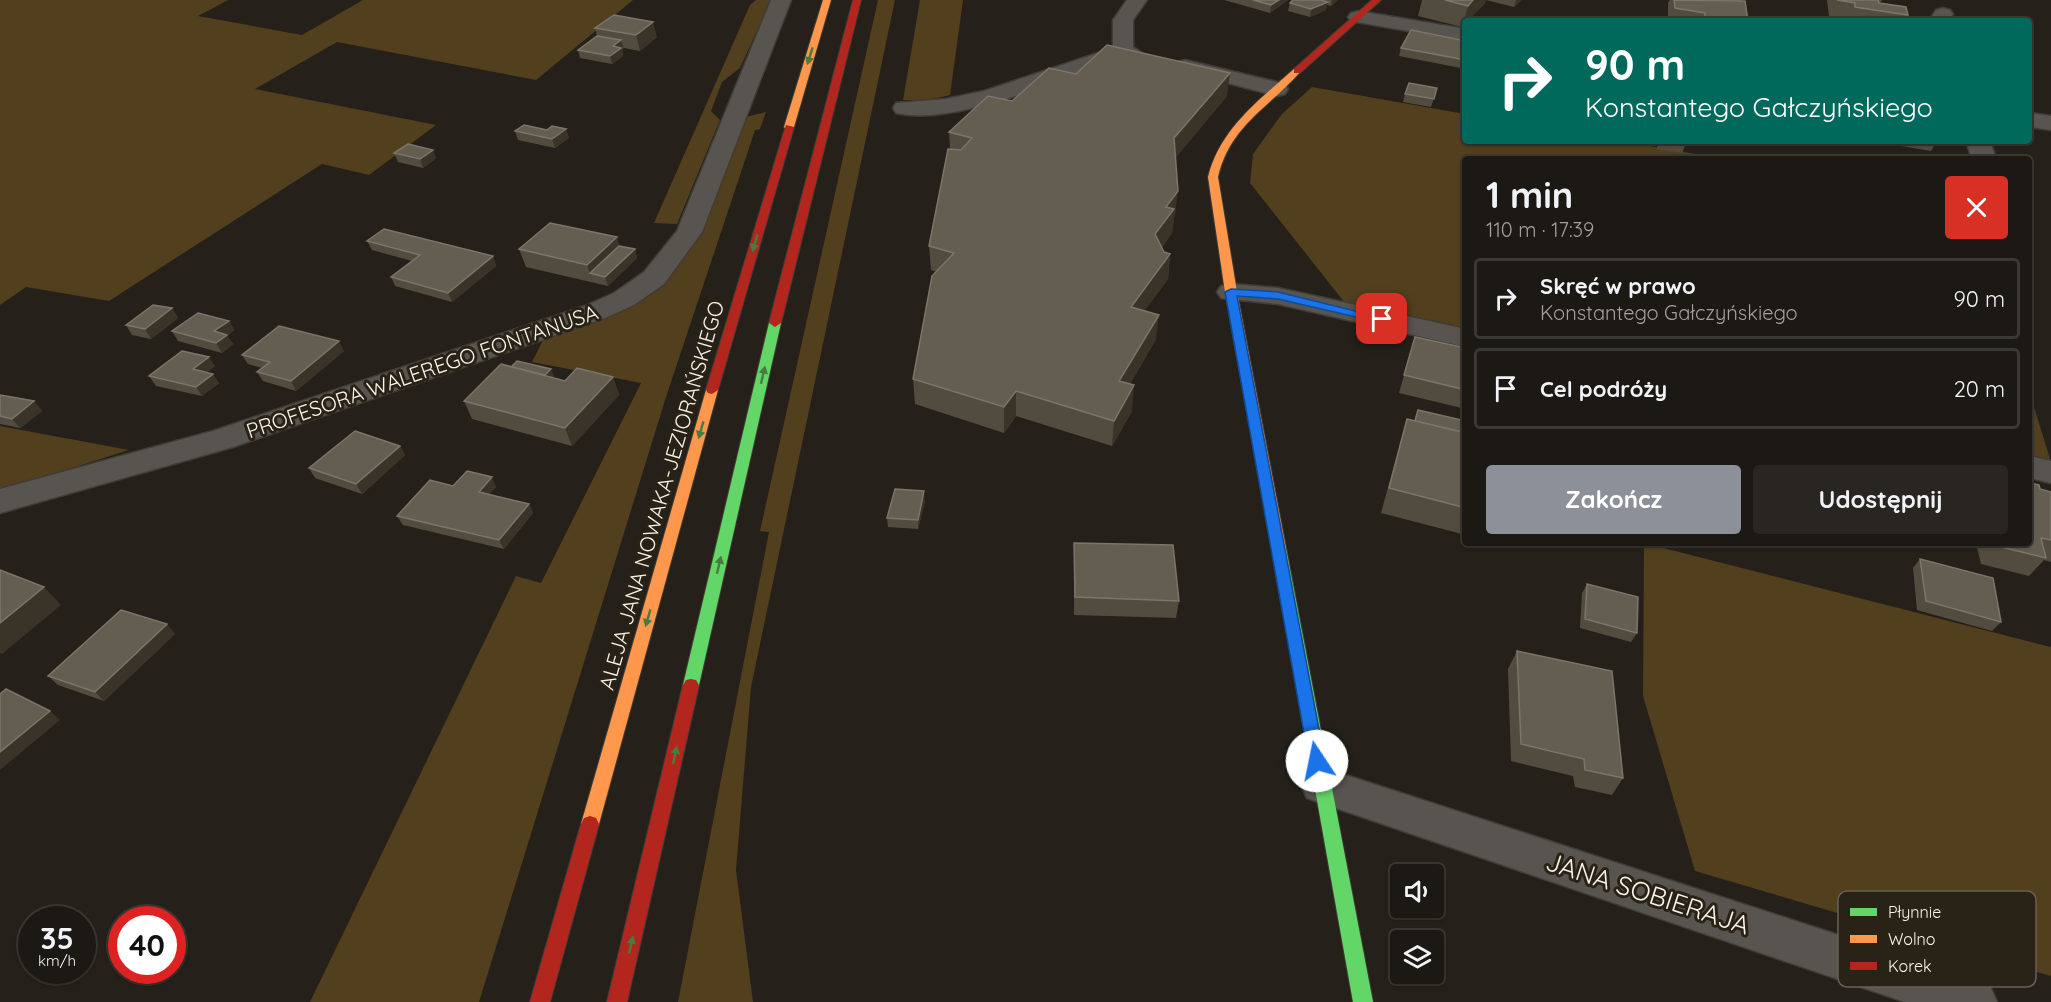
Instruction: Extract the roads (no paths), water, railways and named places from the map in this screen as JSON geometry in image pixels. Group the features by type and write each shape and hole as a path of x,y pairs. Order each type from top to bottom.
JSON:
{"main road":[{"name":"ALEJA JANA NOWAKA-JEZIORAŃSKIEGO","path":"540,1002 740,292 827,0"},
{"path":"617,1002 780,301 857,0"},
{"path":"1363,1002 1231,292 1213,177 1215,161 1234,132 1277,89 1377,0"}],"street":[{"name":"PROFESORA WALEREGO FONTANUSA","path":"0,501 222,439 376,389 595,312 624,299 654,278 689,232 781,0"},
{"path":"1123,51 1123,20 1137,0"},
{"path":"1358,17 1462,34"},
{"path":"904,108 946,106 990,96 1123,51 1277,89"},
{"path":"2032,120 2051,123"},
{"path":"1231,292 1278,296 1462,337"},
{"path":"2032,467 2051,472"},
{"name":"JANA SOBIERAJA","path":"1321,785 1838,957"},
{"name":"JANA SOBIERAJA","path":"1929,987 1974,1002"}]}
